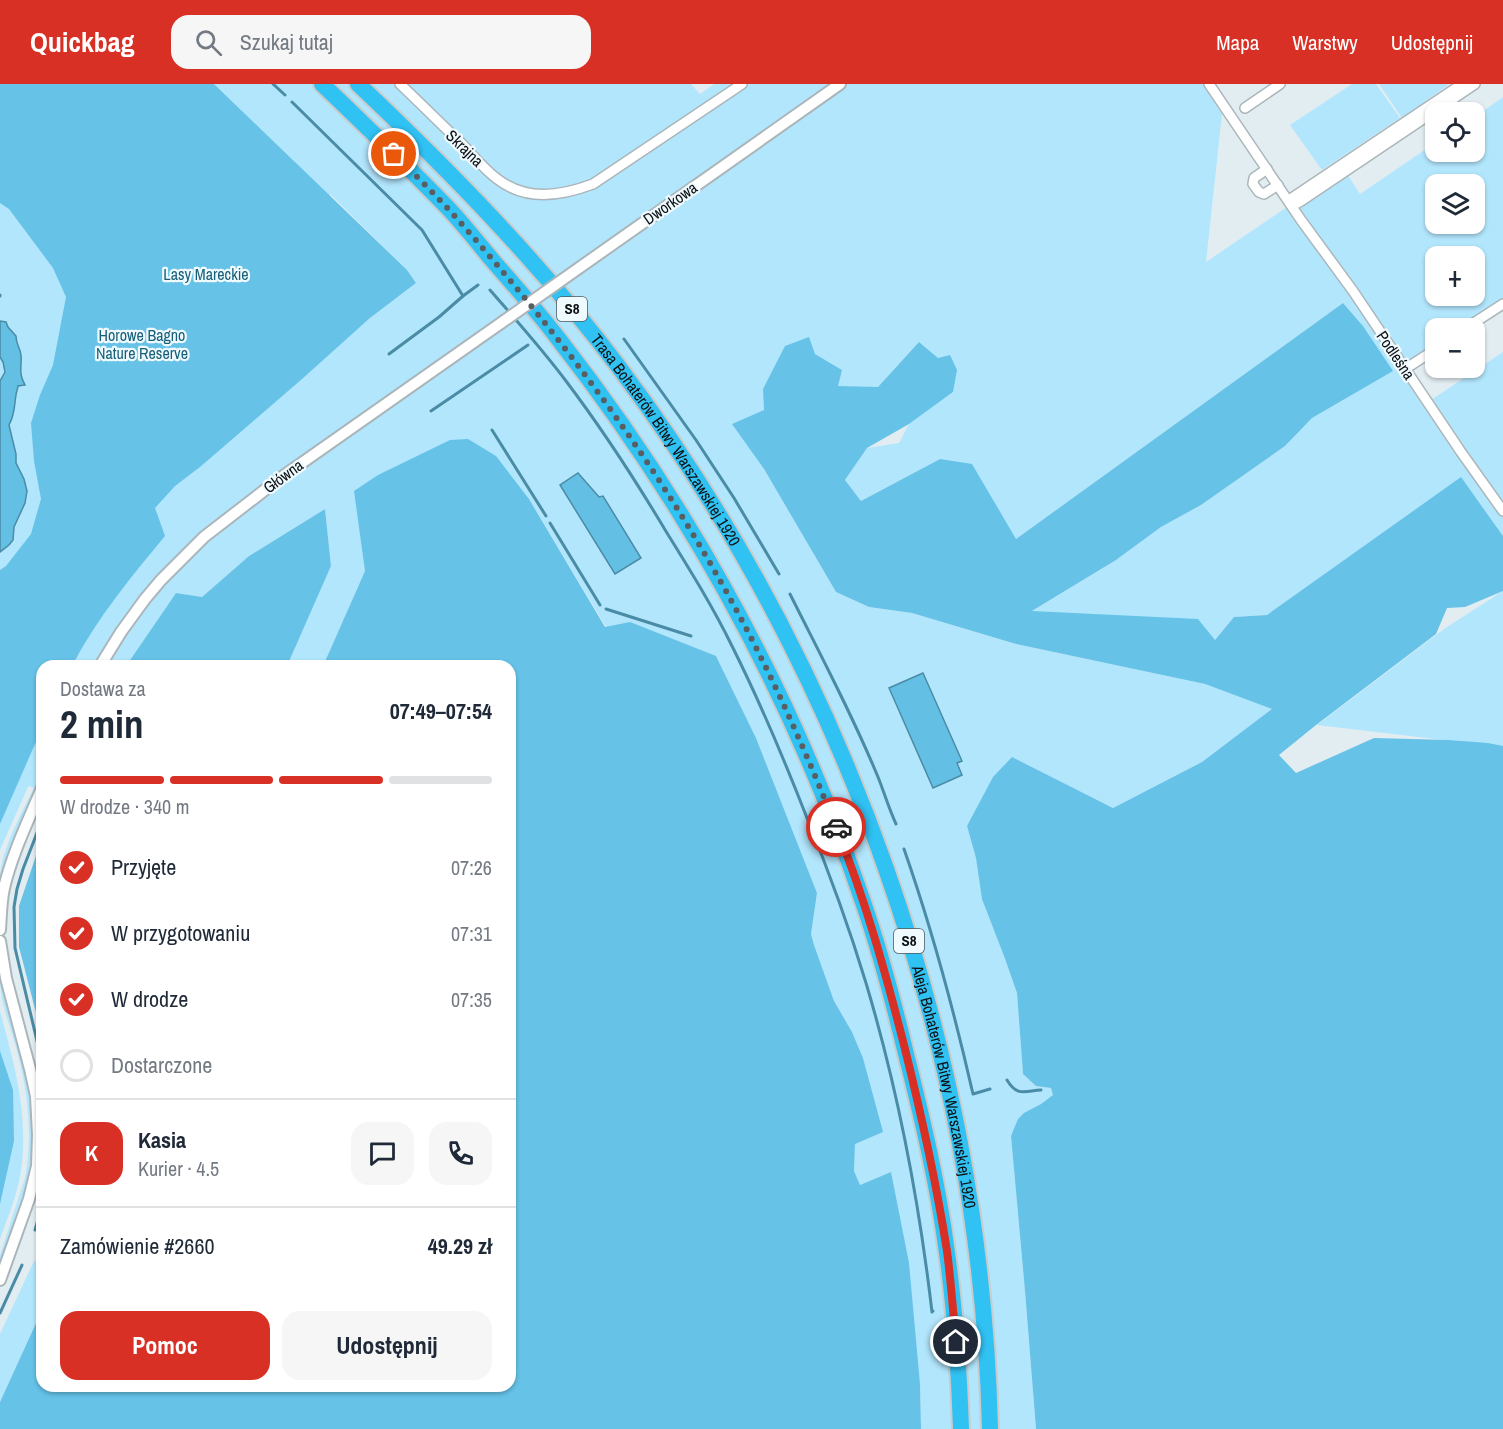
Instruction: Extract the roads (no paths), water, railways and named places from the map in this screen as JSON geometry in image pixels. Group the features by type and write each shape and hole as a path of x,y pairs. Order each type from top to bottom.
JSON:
{"highway":[{"name":"Trasa Bohaterów Bitwy Warszawskiej 1920","path":"322,84 381,140 450,211 519,291 585,374 656,474"},
{"name":"Trasa Bohaterów Bitwy Warszawskiej 1920","path":"358,84 489,215 581,320 651,413 748,565"},
{"name":"Aleja Bohaterów Bitwy Warszawskiej 1920","path":"656,474 719,579 775,686 810,763 864,903 886,972 920,1108 935,1180 947,1253 956,1342 961,1429"},
{"name":"Aleja Bohaterów Bitwy Warszawskiej 1920","path":"748,565 794,653 848,769 878,845 916,964 939,1047 964,1166 983,1308 990,1389 990,1429"}],"street":[{"name":"Skrajna","path":"400,84 497,179 517,190 541,195 574,191 593,183 742,84"},
{"name":"Dworkowa","path":"501,323 840,84"},
{"name":"Podleśna","path":"1209,84 1503,511"},
{"path":"1245,108 1280,84"},
{"path":"1290,203 1462,84"},
{"path":"1290,203 1301,201 1475,84"},
{"path":"1266,169 1254,178 1253,184 1259,192 1264,194 1278,185"},
{"path":"1481,318 1503,303"},
{"name":"Główna","path":"104,660 145,599 204,537 279,479 501,323"},
{"path":"1405,369 1425,356"},
{"path":"0,930 1,907 8,874 36,802"},
{"path":"0,941 6,978 36,1096"},
{"path":"0,1280 29,1199 36,1170"}],"waterway":[{"path":"273,84 285,95"},
{"path":"292,102 422,230 463,296 478,285"},
{"path":"490,290 557,369 593,418 693,575 742,667 790,774 859,962 888,1064 906,1146 933,1311"},
{"path":"389,354 463,296"},
{"path":"624,339 696,440 779,574"},
{"path":"431,411 528,345"},
{"path":"492,430 546,516"},
{"path":"550,523 600,605"},
{"path":"790,594 858,730 896,824"},
{"path":"606,609 691,636"},
{"path":"36,835 23,869 14,907 15,948 36,1037"},
{"path":"904,849 942,970 973,1094 990,1089"},
{"path":"1007,1080 1018,1091 1041,1090"},
{"path":"0,1313 22,1265"}],"park label":[{"name":"Lasy Mareckie","path":"206,274"},
{"name":"Horowe Bagno Nature Reserve","path":"142,344"}]}
